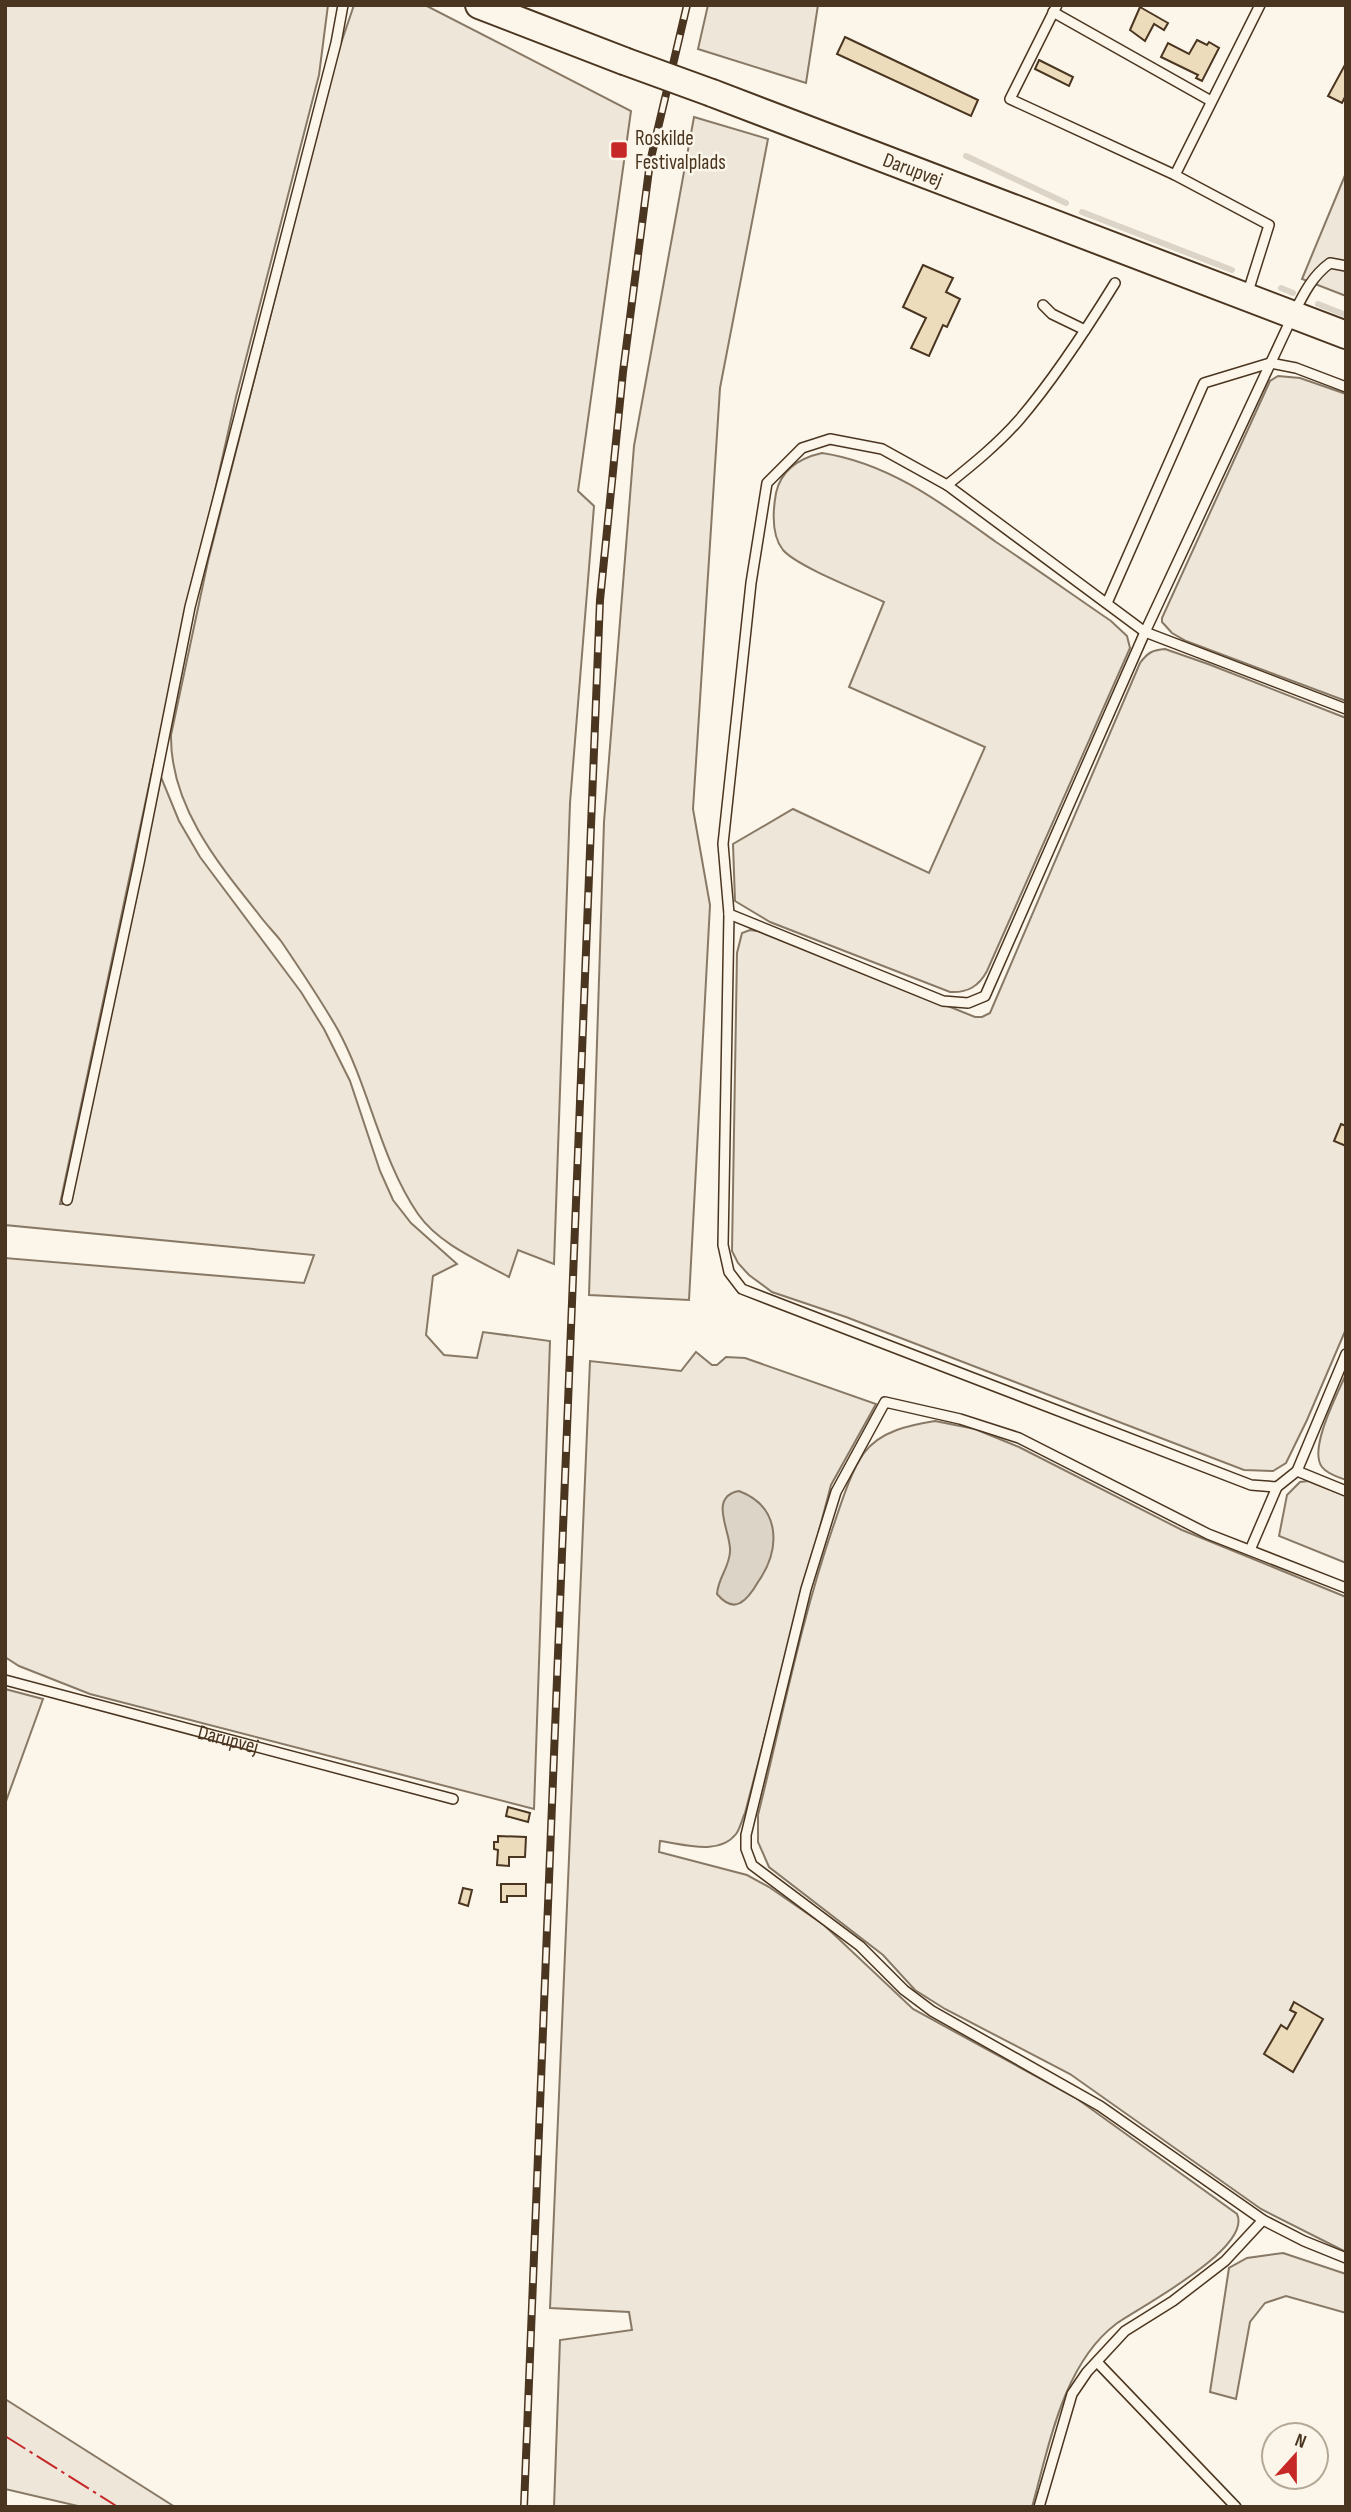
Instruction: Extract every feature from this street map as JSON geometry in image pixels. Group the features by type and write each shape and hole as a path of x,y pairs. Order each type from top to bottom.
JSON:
{"street":[{"name":"Darupvej","path":"479,5 1346,335"}],"lane":[{"path":"67,1200 190,607 336,43 343,5"},
{"path":"1175,175 1260,5"},
{"path":"1211,101 1055,8 1010,99 1175,175 1269,225 1247,297"},
{"path":"729,914 943,1000 968,1003 985,996 1145,632 1293,315 1313,279 1322,269 1330,263 1346,267"},
{"path":"947,485 976,462 1018,421 1085,330 1115,282"},
{"path":"1043,305 1052,314 1085,330"},
{"path":"1107,603 1204,383 1270,363 1296,368 1346,387"},
{"path":"1277,1487 1251,1485 743,1289 729,1272 723,1245 729,914 723,844 751,583 768,483 802,448 830,439 882,449 947,485 1145,632 1346,709"},
{"path":"1250,1550 1277,1487 1297,1471 1346,1354"},
{"path":"1346,1588 1208,1534 1019,1438 960,1419 885,1402 836,1493 806,1590 746,1835 746,1849 752,1865 860,1946 904,1990 932,2011 1100,2106 1263,2220 1346,2258"},
{"path":"1297,1471 1346,1491"},
{"name":"Darupvej","path":"5,1680 453,1800"},
{"path":"1039,2507 1072,2394 1106,2349 1125,2331 1173,2301 1225,2261 1263,2220"},
{"path":"1097,2362 1236,2507"}],"shaded area":[{"path":"5,5 328,5 319,75 236,397 151,776 60,1204 69,1204 161,777 179,821 200,857 301,992 324,1029 350,1081 380,1171 393,1200 411,1223 457,1264 433,1276 426,1335 444,1355 477,1358 483,1332 550,1341 534,1809 90,1694 19,1666 5,1657 5,1258 304,1283 314,1255 5,1225"},
{"path":"354,5 425,5 631,111 578,491 594,506 570,803 554,1264 518,1250 509,1277 448,1243 418,1214 384,1147 359,1076 338,1030 281,941 226,873 198,830 178,785 173,760 171,735 208,561 336,58"},
{"path":"708,5 818,5 806,83 698,49"},
{"path":"694,117 768,139 720,388 693,809 710,905 689,1300 589,1295 604,822 634,446"},
{"path":"1346,173 1346,296 1302,279"},
{"path":"1278,376 1300,378 1346,394 1346,701 1186,641 1172,633 1162,622 1270,381"},
{"path":"822,453 870,466 914,487 956,513 1111,621 1127,636 1130,648 987,971 977,984 968,990 950,992 770,922 735,901 733,844 793,809 929,873 985,747 849,687 884,602 815,571 791,557 779,544 775,530 775,500 782,478 799,462"},
{"path":"1165,649 1346,718 1346,1329 1286,1463 1273,1471 1244,1470 846,1317 772,1292 749,1275 732,1251 737,953 742,933 750,930 764,932 975,1017 990,1013 1140,663 1151,652"},
{"path":"696,1352 712,1365 717,1365 726,1357 745,1358 876,1404 831,1485 739,1829 729,1841 711,1847 660,1841 659,1852 747,1875 769,1887 824,1925 913,2009 1076,2098 1237,2214 1237,2228 1228,2243 1212,2259 1169,2291 1116,2324 1098,2341 1083,2361 1060,2408 1032,2507 554,2507 560,2340 632,2330 629,2312 550,2308 590,1361 681,1371"},
{"path":"1346,1374 1346,1480 1322,1467 1319,1448 1326,1421"},
{"path":"935,1421 975,1429 1019,1447 1182,1530 1346,1597 1346,2252 1261,2209 1070,2074 945,2009 915,1990 883,1955 769,1867 758,1842 758,1815 811,1598 846,1489 864,1453 878,1439 906,1427"},
{"path":"1308,1481 1346,1496 1346,1563 1279,1536 1287,1495 1300,1482"},
{"path":"739,1491 763,1507 770,1518 773,1543 766,1569 755,1588 743,1601 733,1605 717,1594 730,1552 723,1517 724,1500"},
{"path":"5,1689 43,1699 5,1804"},
{"path":"1283,2253 1346,2274 1346,2313 1286,2296 1265,2303 1250,2322 1236,2399 1210,2392 1229,2268 1247,2258"},
{"path":"5,2399 175,2507 82,2507 5,2489"}],"building":[{"path":"1140,7 1168,23 1164,30 1154,24 1145,41 1130,30"},
{"path":"845,37 978,100 971,116 837,54"},
{"path":"1197,40 1207,45 1209,42 1219,48 1202,81 1196,78 1198,75 1161,57 1168,43 1189,54"},
{"path":"1039,60 1073,77 1069,86 1035,69"},
{"path":"1346,63 1346,95 1342,103 1328,96"},
{"path":"923,265 953,278 946,292 960,299 947,327 943,325 929,356 911,348 926,318 903,307"},
{"path":"1341,1124 1346,1126 1346,1146 1334,1141"},
{"path":"508,1807 530,1813 528,1822 506,1816"},
{"path":"498,1836 526,1837 525,1857 509,1857 509,1866 497,1865 498,1850 494,1849 494,1842 498,1842"},
{"path":"501,1884 526,1884 526,1896 507,1896 507,1902 501,1902"},
{"path":"463,1888 472,1890 468,1906 459,1903"},
{"path":"1294,2002 1323,2019 1293,2072 1264,2054 1281,2025 1287,2029 1296,2013 1290,2010"}],"waterway":[{"path":"966,156 1066,203"},
{"path":"1082,212 1232,270"},
{"path":"1281,288 1293,293"},
{"path":"1318,304 1346,315"}],"railway":[{"path":"524,2507 600,600 623,372 650,162 687,5"}],"power":[{"path":"5,2436 118,2507"}],"place":[{"name":"Roskilde Festivalplads","path":"619,150"}]}
